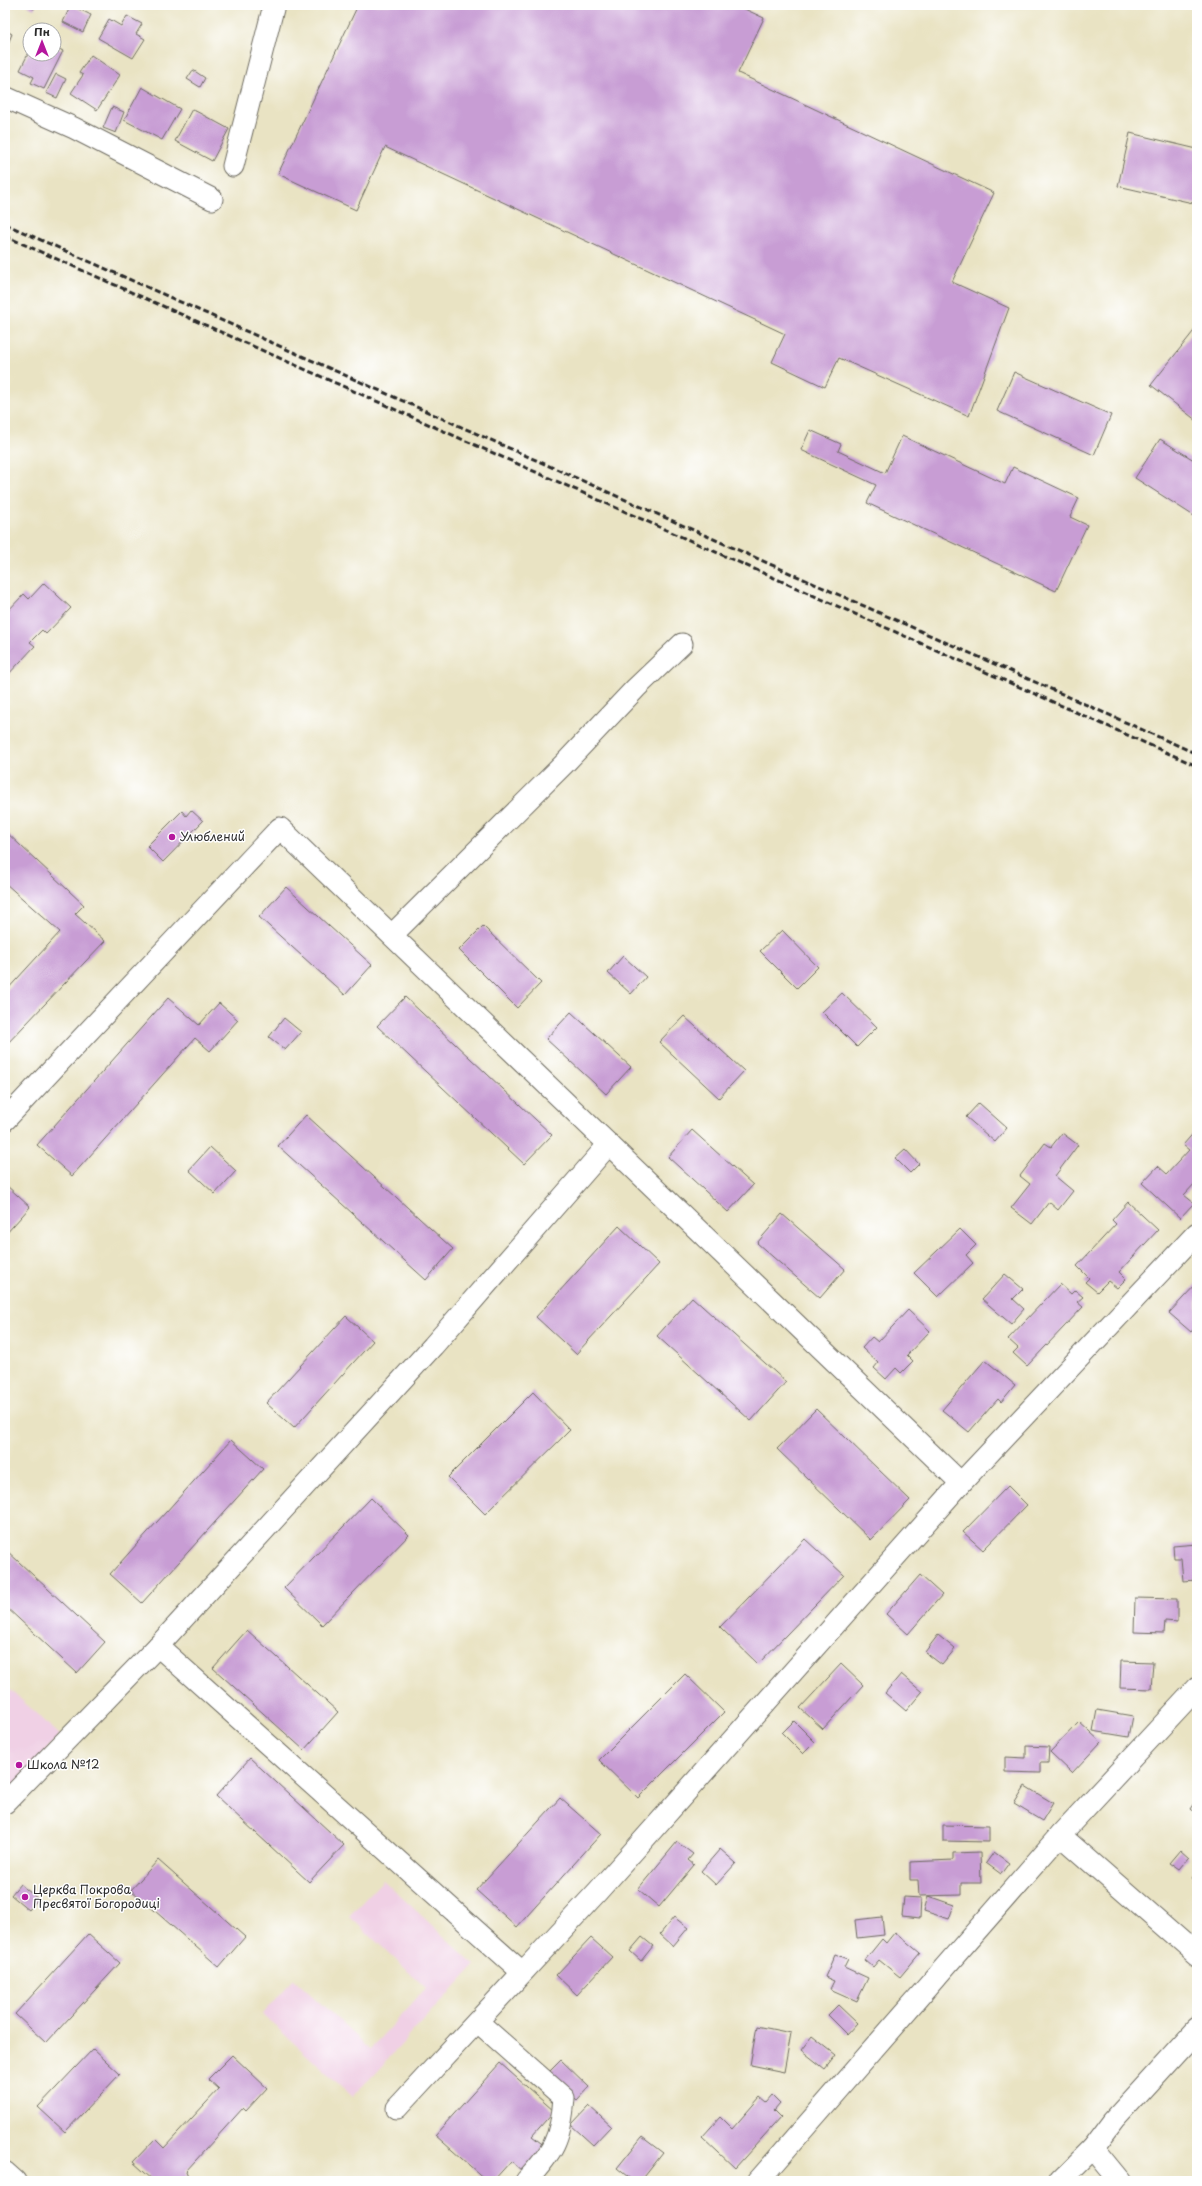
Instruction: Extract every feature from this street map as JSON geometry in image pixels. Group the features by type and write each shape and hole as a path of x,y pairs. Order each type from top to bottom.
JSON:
{"street":[{"path":"233,166 274,5"},
{"path":"5,97 74,128 212,199"},
{"path":"392,935 564,764 636,688 682,644"},
{"path":"5,1120 280,828 961,1483"},
{"path":"5,1803 158,1646 433,1346 609,1144"},
{"path":"397,2108 598,1891 961,1483 1197,1233"},
{"path":"158,1646 522,1972"},
{"path":"758,2181 1060,1835 1197,1688"},
{"path":"1060,1835 1197,1955"},
{"path":"478,2022 564,2098 562,2124 548,2157 526,2181"},
{"path":"1060,2181 1093,2148 1114,2120 1197,2029"},
{"path":"1093,2148 1120,2181"},
{"path":"5,2172 15,2181"}],"shaded area":[{"name":"Школа №12","path":"5,1685 60,1735 5,1795"},
{"path":"383,1880 475,1965 353,2097 262,2014 294,1979 370,2049 426,1988 349,1916"}],"building":[{"path":"27,5 36,5 34,9"},
{"path":"71,5 91,15 83,32 63,22"},
{"path":"358,5 736,5 764,18 738,73 994,193 952,282 1009,308 969,416 839,358 825,387 772,362 785,334 385,147 356,210 278,174"},
{"path":"127,16 142,24 136,34 145,39 133,58 98,38 109,19 121,26"},
{"path":"5,30 12,34 5,51"},
{"path":"91,55 120,75 97,110 71,93 83,75 79,73"},
{"path":"24,62 58,62 44,89 31,83 34,77 20,70"},
{"path":"193,70 205,78 200,87 187,79"},
{"path":"56,74 66,79 57,98 46,93"},
{"path":"142,87 180,109 162,140 124,120"},
{"path":"112,107 124,112 116,133 103,128"},
{"path":"192,109 229,129 212,161 175,141"},
{"path":"1130,133 1197,149 1197,204 1118,186"},
{"path":"1197,327 1197,421 1151,385"},
{"path":"1014,372 1111,415 1094,455 997,411"},
{"path":"810,430 841,444 838,451 885,473 902,436 1005,484 1013,467 1079,498 1070,517 1087,525 1056,591 867,503 876,485 801,450"},
{"path":"1160,439 1197,462 1197,518 1135,478"},
{"path":"44,583 71,608 46,634 42,630 30,642 35,646 5,678 5,614 24,594 29,599"},
{"name":"Улюблений","path":"191,810 203,821 163,862 147,846 182,811 186,816"},
{"path":"5,831 84,905 75,914 105,941 5,1046 5,992 60,932 5,883"},
{"path":"286,887 372,965 345,995 259,917"},
{"path":"483,926 541,983 517,1008 459,950"},
{"path":"782,930 818,967 797,988 760,951"},
{"path":"623,956 646,977 631,994 608,973"},
{"path":"842,993 877,1027 857,1047 822,1012"},
{"path":"405,997 552,1135 524,1164 377,1026"},
{"path":"168,998 199,1025 219,1003 238,1020 210,1051 195,1038 72,1176 37,1145"},
{"path":"571,1012 631,1067 606,1094 546,1039"},
{"path":"684,1016 744,1071 719,1098 659,1042"},
{"path":"284,1018 301,1032 285,1050 269,1037"},
{"path":"979,1103 1007,1128 995,1142 966,1117"},
{"path":"306,1115 453,1249 426,1280 278,1146"},
{"path":"1197,1129 1197,1181 1184,1195 1194,1203 1180,1218 1142,1183 1158,1166 1167,1174 1189,1150 1183,1145"},
{"path":"692,1130 753,1185 728,1212 668,1157"},
{"path":"1062,1133 1078,1145 1055,1176 1073,1191 1058,1210 1049,1202 1032,1224 1011,1208 1030,1184 1020,1176 1045,1143 1051,1147"},
{"path":"210,1147 236,1171 215,1194 189,1170"},
{"path":"905,1149 919,1164 910,1173 895,1158"},
{"path":"5,1184 30,1207 5,1235"},
{"path":"1128,1202 1158,1230 1119,1272 1126,1279 1117,1288 1108,1281 1097,1292 1085,1282 1089,1278 1077,1266 1116,1224 1112,1220"},
{"path":"782,1214 845,1269 820,1298 757,1243"},
{"path":"619,1226 659,1264 576,1354 536,1317"},
{"path":"960,1229 976,1245 966,1255 973,1263 938,1297 914,1273"},
{"path":"1005,1274 1023,1289 1013,1299 1024,1309 1011,1324 982,1299"},
{"path":"1197,1283 1197,1325 1191,1332 1169,1313"},
{"path":"1060,1284 1071,1294 1075,1290 1083,1297 1077,1302 1083,1307 1027,1366 1013,1353 1018,1348 1008,1339"},
{"path":"692,1297 786,1382 751,1421 657,1336"},
{"path":"908,1310 930,1331 907,1355 913,1361 901,1373 896,1368 886,1379 874,1368 878,1363 862,1348 872,1337 878,1342"},
{"path":"346,1316 373,1341 294,1428 266,1403"},
{"path":"985,1360 1015,1385 1001,1402 998,1399 969,1432 942,1410"},
{"path":"533,1392 570,1430 485,1514 448,1477"},
{"path":"816,1409 910,1500 871,1540 777,1449"},
{"path":"231,1440 263,1469 142,1603 110,1574"},
{"path":"1008,1486 1027,1505 983,1550 963,1532"},
{"path":"371,1498 409,1535 322,1625 284,1588"},
{"path":"805,1539 844,1575 758,1664 720,1627"},
{"path":"1197,1544 1197,1580 1183,1581 1181,1558 1174,1558 1173,1546"},
{"path":"5,1549 105,1642 77,1673 5,1606"},
{"path":"920,1575 942,1595 908,1634 886,1614"},
{"path":"1135,1598 1177,1599 1177,1622 1165,1621 1164,1633 1134,1632"},
{"path":"247,1630 338,1712 304,1750 213,1668"},
{"path":"938,1635 955,1649 942,1665 925,1652"},
{"path":"1121,1661 1153,1662 1151,1689 1120,1688"},
{"path":"841,1664 863,1685 823,1729 800,1708"},
{"path":"685,1674 724,1712 638,1798 599,1760"},
{"path":"901,1674 922,1692 906,1711 885,1693"},
{"path":"1097,1710 1133,1716 1129,1737 1093,1731"},
{"path":"794,1721 815,1742 803,1754 782,1733"},
{"path":"1079,1722 1101,1742 1072,1773 1050,1752"},
{"path":"1026,1746 1049,1747 1048,1763 1040,1763 1040,1773 1005,1772 1005,1757 1026,1758"},
{"path":"250,1758 344,1845 309,1882 216,1796"},
{"path":"1025,1786 1053,1803 1042,1821 1014,1804"},
{"path":"560,1798 601,1834 517,1927 476,1890"},
{"path":"1197,1800 1197,1814 1191,1809"},
{"path":"1197,1824 1197,1833 1192,1829"},
{"path":"943,1825 989,1826 989,1842 943,1841"},
{"path":"677,1842 693,1854 688,1860 694,1865 659,1907 638,1889"},
{"path":"720,1849 736,1863 716,1885 701,1871"},
{"path":"1180,1850 1189,1858 1179,1870 1169,1863"},
{"path":"980,1852 981,1883 961,1883 961,1895 919,1896 918,1880 910,1880 910,1862 953,1860 953,1853"},
{"path":"994,1852 1009,1863 1001,1874 986,1863"},
{"path":"158,1860 245,1937 219,1967 131,1890"},
{"path":"1197,1872 1197,1882 1192,1878"},
{"name":"Церква Покрова Пресвятої Богородиці","path":"20,1884 38,1899 29,1910 11,1895"},
{"path":"928,1896 954,1905 949,1919 924,1911"},
{"path":"904,1897 921,1898 920,1918 902,1916"},
{"path":"674,1917 688,1928 673,1946 660,1934"},
{"path":"882,1917 884,1935 857,1938 855,1920"},
{"path":"895,1932 920,1953 900,1977 879,1960 873,1967 865,1960 882,1939 886,1943"},
{"path":"88,1934 120,1963 46,2043 15,2014"},
{"path":"642,1937 653,1946 641,1961 630,1951"},
{"path":"591,1938 612,1957 577,1995 556,1975"},
{"path":"835,1954 848,1959 844,1967 868,1978 857,2001 830,1989 834,1981 825,1977"},
{"path":"838,2005 857,2023 847,2034 828,2015"},
{"path":"757,2026 791,2033 784,2072 750,2065"},
{"path":"812,2036 836,2055 825,2069 801,2050"},
{"path":"93,2049 120,2074 65,2132 38,2107"},
{"path":"232,2055 267,2088 246,2111 243,2108 186,2171 188,2176 184,2181 154,2181 133,2162 155,2139 164,2148 219,2089 208,2079"},
{"path":"561,2060 589,2087 577,2100 548,2073"},
{"path":"500,2063 554,2111 532,2136 546,2147 523,2172 511,2161 493,2181 487,2181 435,2135"},
{"path":"772,2095 780,2103 774,2110 781,2117 735,2168 702,2137 720,2117 732,2129 760,2097 766,2102"},
{"path":"589,2106 611,2126 593,2145 571,2125"},
{"path":"642,2137 663,2153 641,2181 633,2181 617,2168"}],"railway":[{"path":"5,224 1197,754"},
{"path":"5,236 1197,766"}],"place":[{"name":"Улюблений","path":"172,837"},
{"name":"Школа №12","path":"19,1765"},
{"name":"Церква Покрова Пресвятої Богородиці","path":"25,1897"}]}
